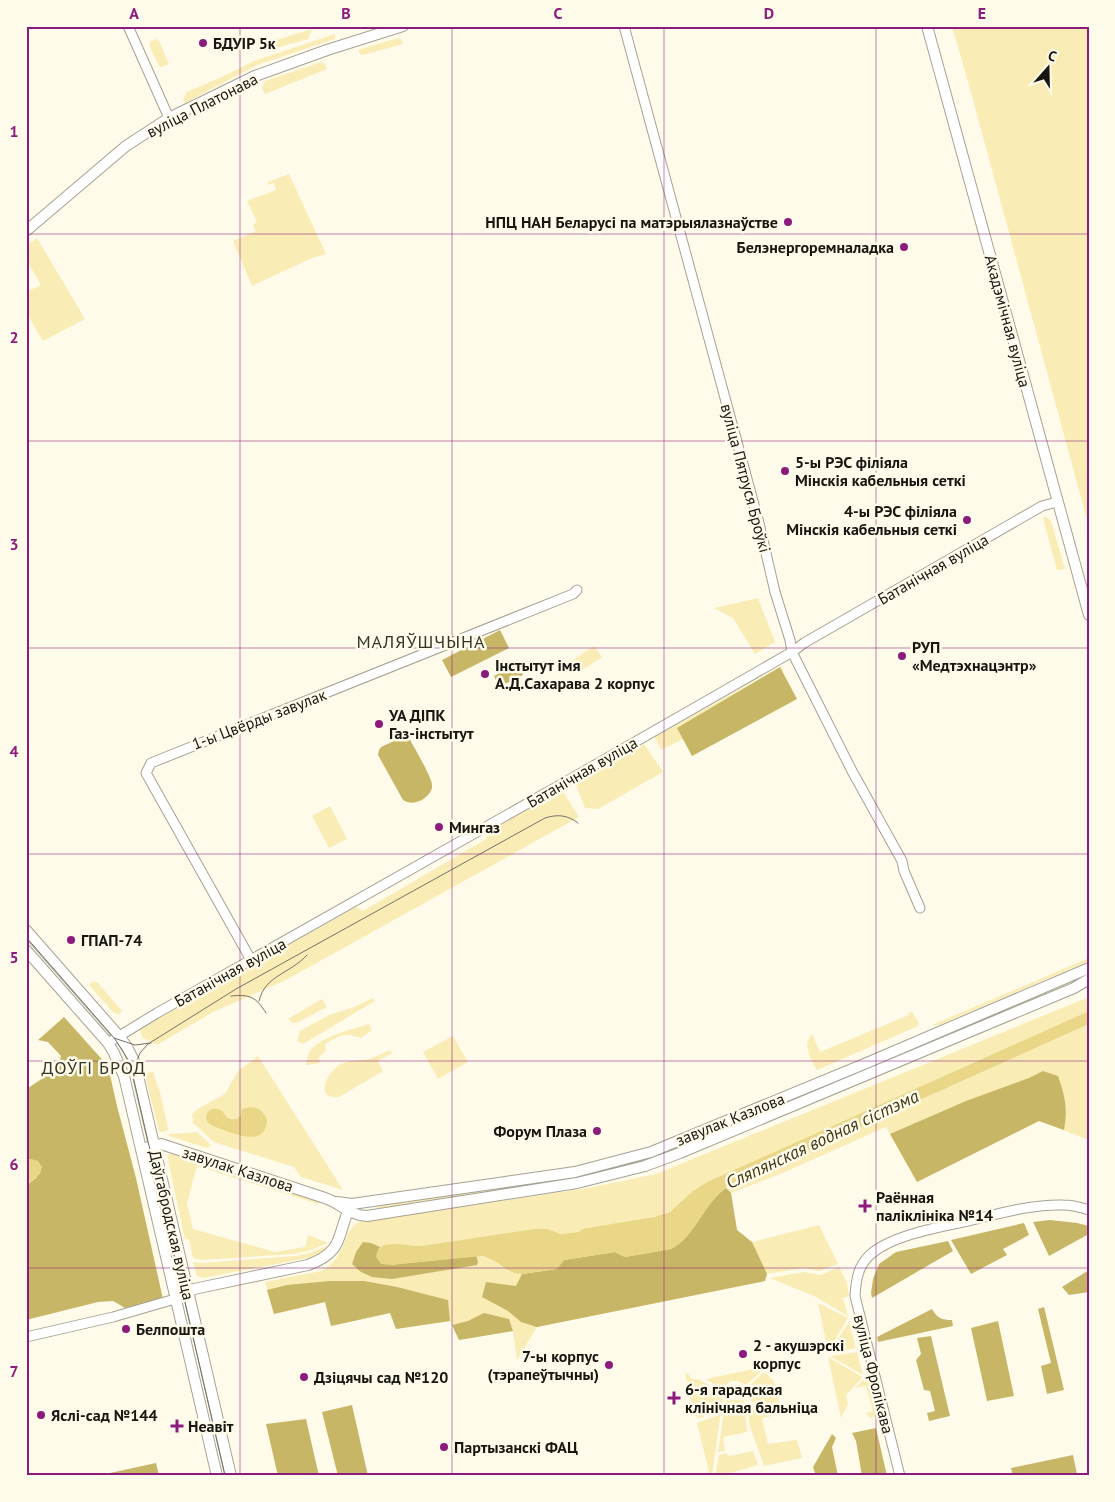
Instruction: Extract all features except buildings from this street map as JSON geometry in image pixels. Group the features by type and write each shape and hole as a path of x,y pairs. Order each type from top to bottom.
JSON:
{"main road":[{"name":"вуліца Платонава","path":"26,231 126,146 169,118 255,76 327,50 403,26"},
{"name":"Акадэмічная вуліца","path":"927,26 1089,615"},
{"name":"Даўгабродская вуліца","path":"26,930 119,1036 128,1047 135,1063 231,1476"},
{"name":"Даўгабродская вуліца","path":"26,950 108,1044 124,1076 217,1476"},
{"name":"завулак Казлова","path":"350,1207 575,1172 651,1152 1089,968"},
{"name":"завулак Казлова","path":"1074,988 1089,979"},
{"name":"завулак Казлова","path":"141,1149 161,1144 350,1207 360,1216 576,1183 645,1166 680,1153 1074,988 1089,984"},
{"path":"734,1118 739,1128"},
{"path":"175,1299 194,1289 308,1265 322,1260 330,1254 338,1242 350,1207"}],"street":[{"path":"128,26 169,118"},
{"name":"вуліца Пятруся Броўкі","path":"624,26 759,523 775,592 792,652 855,778 902,861 904,871 920,908"},
{"name":"Батанічная вуліца","path":"108,1044 157,1013 567,781 792,652 804,642 1042,506 1057,502"},
{"name":"1-ы Цвёрды завулак","path":"251,960 146,773 150,763 573,594 577,590"},
{"name":"вуліца Фролікава","path":"900,1476 854,1296 858,1272 871,1254 880,1248 925,1230 1013,1211 1050,1206 1063,1205 1089,1210"},
{"path":"26,1337 113,1317 175,1299"}],"shaded area":[{"path":"952,26 1089,26 1089,527 970,89"},
{"path":"312,29 308,39 272,49 270,42"},
{"path":"335,34 335,39 257,65 185,103 183,100 187,92 254,61"},
{"path":"398,38 401,39 403,44 363,55 358,50"},
{"path":"156,39 159,41 169,64 161,67 150,47 150,42"},
{"path":"321,62 325,64 327,69 265,94 262,88 265,81"},
{"path":"289,174 326,254 312,258 252,286 233,241 256,231 253,225 257,222 247,201 276,190 274,183 268,185 268,182"},
{"path":"37,238 85,319 43,341 26,312 26,292 41,285 26,259 26,246"},
{"path":"1046,517 1051,521 1065,569 1057,570 1043,518"},
{"path":"758,598 775,642 755,654 733,618 714,608"},
{"path":"500,630 509,648 451,677 442,660"},
{"path":"594,646 602,657 576,674 569,663"},
{"path":"517,664 523,675 499,687 494,676"},
{"path":"780,667 783,670 694,755 685,738 661,750 655,737"},
{"path":"780,667 797,699 692,756 677,728"},
{"path":"405,736 409,738 415,748 432,784 432,789 428,795 422,800 415,802 403,800 378,755 381,747"},
{"path":"644,744 663,772 598,809 585,808 576,785"},
{"path":"563,792 579,817 286,980 213,1012 157,1045 142,1037 140,1029 356,907 363,911 486,839 488,831"},
{"path":"330,806 347,839 329,848 312,816"},
{"path":"1089,958 1089,961 939,1025 932,1025"},
{"path":"1089,974 1089,976 894,1060 893,1057"},
{"path":"92,982 97,982 122,1011 120,1014 114,1013 89,985"},
{"path":"1089,997 1089,1011 707,1182 693,1191 676,1208 662,1215 561,1234 547,1229 534,1229 421,1246 384,1245 488,1257 505,1270 519,1274 556,1269 564,1260 615,1252 735,1183 1089,1024 1089,1140 1039,1121 917,1182 886,1127 785,1172 731,1193 737,1230 752,1242 819,1225 838,1264 819,1271 803,1268 767,1274 765,1281 537,1327 517,1360 513,1331 459,1340 450,1321 396,1329 390,1313 331,1326 325,1302 274,1314 265,1282 321,1271 329,1266 336,1259 350,1231 359,1222 588,1188 656,1174"},
{"path":"373,998 375,1001 303,1044 297,1041 300,1031 329,1015 354,1007"},
{"path":"322,999 327,1007 298,1022 293,1023 288,1019"},
{"path":"912,1012 919,1023 918,1026 817,1070 809,1055 807,1046 812,1034 820,1052 909,1015 908,1013"},
{"path":"64,1017 108,1066 136,1178 163,1299 125,1308 113,1301 98,1302 26,1320 26,1186 37,1177 31,1159 26,1159 26,1089 46,1075 59,1061 61,1056 48,1042 38,1040"},
{"path":"369,1024 372,1030 361,1038 342,1035 335,1038 325,1044 326,1051 319,1057 320,1063 306,1065 310,1052 322,1041"},
{"path":"453,1036 468,1062 438,1079 423,1052"},
{"path":"390,1050 392,1053 378,1061 383,1071 339,1097 327,1095 325,1086 327,1080 338,1066 348,1062 371,1058"},
{"path":"258,1056 343,1190 301,1177 294,1167 214,1142 193,1123 192,1114 225,1094 238,1071"},
{"path":"153,1071 159,1088 168,1128 167,1131 159,1131 145,1075"},
{"path":"1043,1071 1058,1076 1065,1103 1064,1130 1039,1121 917,1182 890,1134 966,1101"},
{"path":"730,1126 731,1128 655,1159 588,1177 378,1209 377,1206 579,1176 655,1156"},
{"path":"197,1132 211,1145 207,1148 169,1136 169,1134"},
{"path":"175,1153 320,1200 318,1204 197,1166 187,1203 193,1229 275,1252 305,1247 308,1235 328,1243 308,1251 293,1254 202,1260 193,1258 189,1239 185,1239 167,1155"},
{"path":"726,1188 731,1193 737,1230 752,1242 767,1274 765,1281 537,1327 521,1322 508,1311 482,1297 486,1282 516,1286 522,1274 556,1269 564,1260 615,1252 625,1257 671,1249 686,1237 711,1202"},
{"path":"1050,1220 1089,1226 1089,1238 1087,1235 1049,1256 1033,1222"},
{"path":"1024,1223 1029,1235 1003,1249 1007,1255 971,1274 951,1240"},
{"path":"948,1241 953,1251 872,1298 873,1279 879,1264 896,1252"},
{"path":"363,1242 380,1247 378,1250 390,1265 476,1256 478,1261 477,1265 392,1279 372,1277 361,1272 352,1264 356,1252"},
{"path":"329,1245 318,1256 203,1278 197,1276 193,1262 202,1263 295,1256 310,1253"},
{"path":"839,1267 847,1283 849,1296 843,1298 848,1316 816,1297 770,1278 804,1272 820,1275"},
{"path":"1089,1270 1089,1292 1069,1295 1062,1287"},
{"path":"330,1281 364,1281 448,1300 450,1321 396,1329 390,1313 331,1326 325,1302 274,1314 267,1290 287,1285"},
{"path":"818,1303 848,1318 828,1351"},
{"path":"1044,1307 1064,1390 1047,1394 1041,1366 1051,1363 1038,1309"},
{"path":"932,1309 940,1318 952,1320 953,1326 878,1342 877,1337"},
{"path":"484,1313 509,1319 513,1331 459,1340 452,1325 468,1321"},
{"path":"998,1321 1014,1396 987,1401 971,1328"},
{"path":"849,1322 856,1348 829,1353"},
{"path":"931,1336 950,1416 929,1421 927,1413 935,1411 930,1391 924,1390 916,1360 921,1354 917,1338"},
{"path":"857,1352 863,1375 830,1356"},
{"path":"828,1357 862,1377 846,1395 848,1404 841,1418"},
{"path":"758,1368 762,1371 746,1385 738,1381 731,1381 726,1385 725,1392 706,1379"},
{"path":"764,1372 774,1381 776,1386 753,1394 749,1386"},
{"path":"685,1373 692,1379 701,1380 723,1396 712,1476 710,1476 697,1423 717,1416 713,1405 702,1408 704,1417 699,1418 694,1415"},
{"path":"863,1380 872,1384 878,1411 877,1416 871,1418 866,1413 873,1411 866,1386 855,1388"},
{"path":"776,1389 782,1416 749,1400 752,1396"},
{"path":"726,1399 744,1401 747,1432 723,1437 725,1451 718,1452"},
{"path":"748,1404 777,1415 762,1418 768,1444 797,1440 802,1458 764,1466 749,1423"},
{"path":"352,1405 368,1476 338,1476 322,1412"},
{"path":"306,1419 319,1476 278,1476 266,1424"},
{"path":"876,1428 887,1476 862,1476 856,1441 852,1433"},
{"path":"832,1434 836,1438 832,1447 838,1476 816,1476 813,1467"},
{"path":"753,1451 758,1465 715,1476 719,1455 726,1453 729,1456"},
{"path":"1073,1455 1077,1474 1071,1476 1013,1476 1011,1468"},
{"path":"156,1463 159,1476 96,1476"}],"water":[{"name":"Сляпянская водная сістэма","path":"1089,1011 1089,1024 728,1186 712,1201 685,1239 671,1249 625,1257 615,1252 564,1260 557,1269 522,1274 511,1272 493,1260 482,1256 390,1265 381,1264 376,1257 378,1251 387,1245 421,1246 534,1229 547,1229 561,1234 579,1232 582,1229 654,1217 670,1212 693,1191 707,1182"},
{"path":"249,1107 260,1110 267,1120 265,1129 261,1134 254,1137 237,1135 213,1126 209,1124 206,1118 210,1110 217,1109 222,1111 229,1119 237,1119 241,1115 242,1109"},
{"path":"26,1159 38,1161 42,1167 40,1174 26,1186"}],"tram line":[{"path":"132,1072 140,1053 148,1044 236,989 545,818 562,816 578,823"},
{"path":"26,937 115,1039 130,1063 225,1476"},
{"path":"259,1001 262,992 272,980 293,967 307,955"},
{"path":"231,996 248,996 256,1000 266,1013"},
{"path":"114,1038 135,1045 151,1043"}],"place":[{"name":"БДУІР 5к","path":"203,43"},
{"name":"НПЦ НАН Беларусі па матэрыялазнаўстве","path":"788,222"},
{"name":"Белэнергоремналадка","path":"904,247"},
{"name":"5-ы РЭС філіяла Мінскія кабельныя сеткі","path":"785,471"},
{"name":"4-ы РЭС філіяла Мінскія кабельныя сеткі","path":"967,520"},
{"name":"РУП «Медтэхнацэнтр»","path":"902,656"},
{"name":"Інстытут імя А.Д.Сахарава 2 корпус","path":"485,674"},
{"name":"УА ДІПК Газ-інстытут","path":"379,724"},
{"name":"Мингаз","path":"439,827"},
{"name":"ГПАП-74","path":"71,940"},
{"name":"Форум Плаза","path":"597,1131"},
{"name":"Раённая паліклініка №14","path":"865,1206"},
{"name":"Белпошта","path":"126,1329"},
{"name":"2 - акушэрскі корпус","path":"743,1354"},
{"name":"7-ы корпус (тэрапеўтычны)","path":"609,1365"},
{"name":"Дзіцячы сад №120","path":"304,1377"},
{"name":"6-я гарадская клінічная бальніца","path":"674,1398"},
{"name":"Яслі-сад №144","path":"41,1415"},
{"name":"Неавіт","path":"177,1426"},
{"name":"Партызанскі ФАЦ","path":"444,1447"}],"district":[{"name":"МАЛЯЎШЧЫНА","path":"421,641"},
{"name":"ДОЎГІ БРОД","path":"94,1067"}]}
